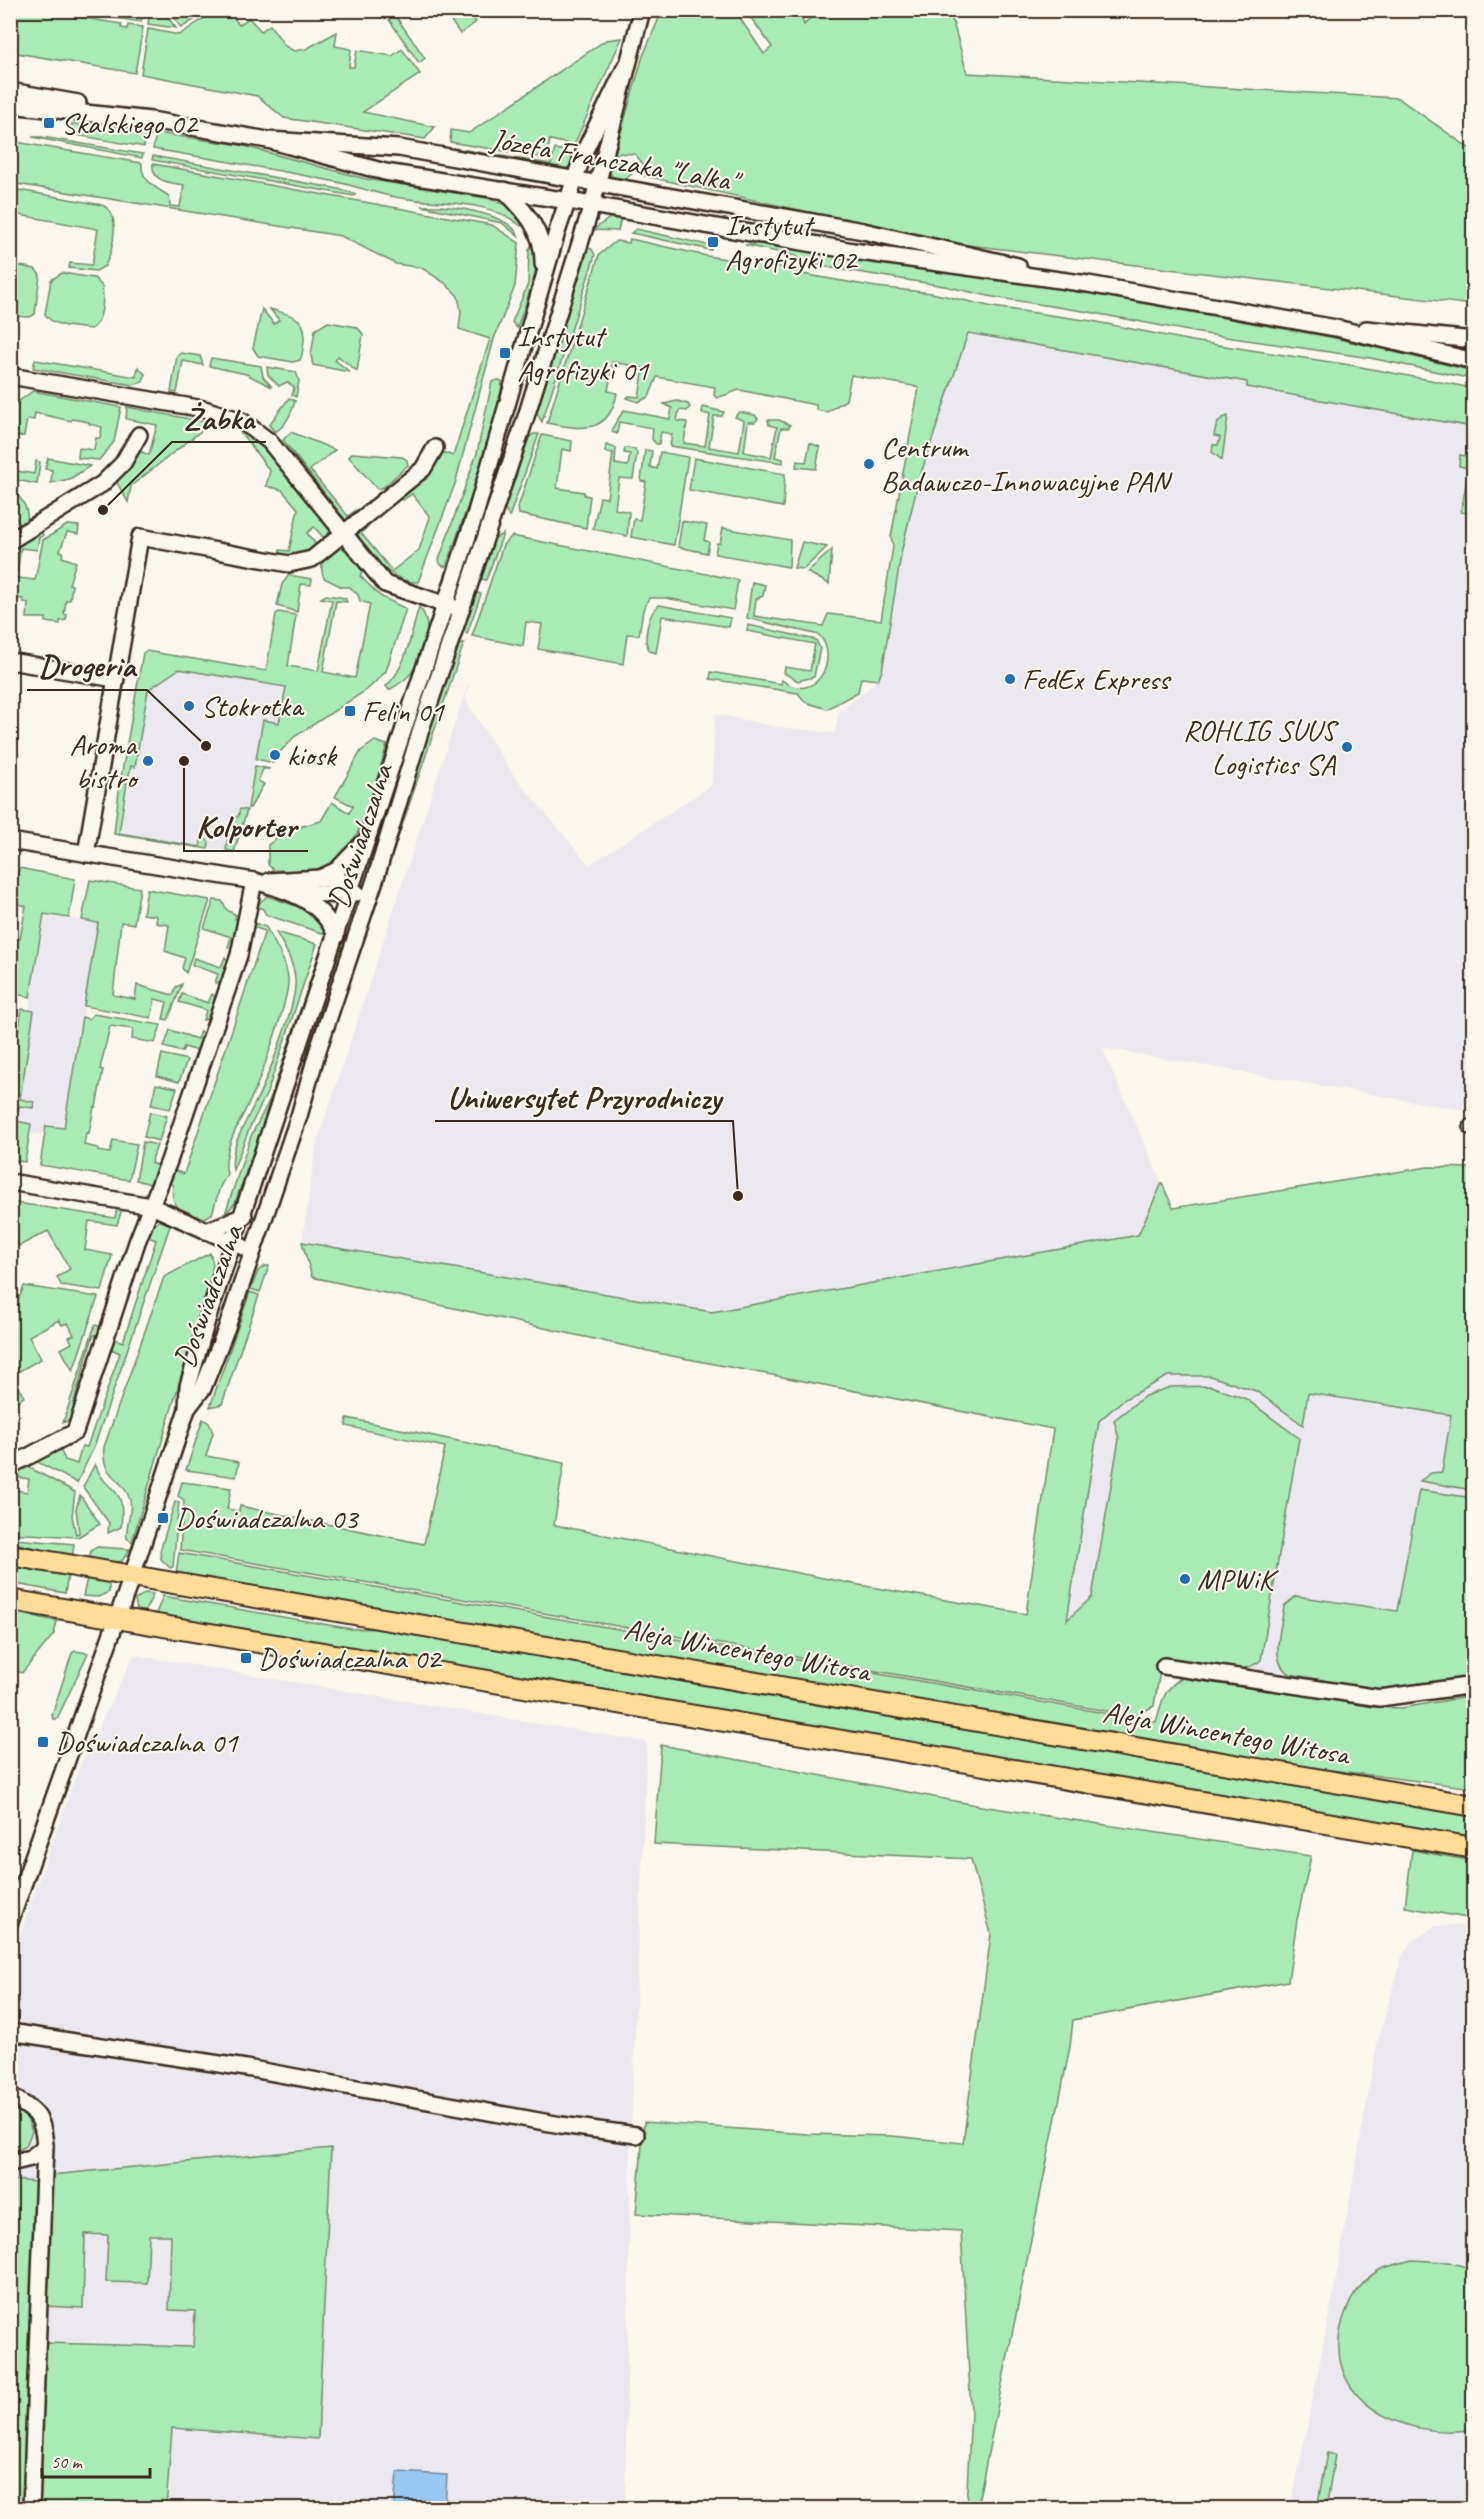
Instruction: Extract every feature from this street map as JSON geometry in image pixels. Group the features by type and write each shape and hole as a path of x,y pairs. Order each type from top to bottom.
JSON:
{"main road":[{"name":"Aleja Wincentego Witosa","path":"10,1555 1473,1806"},
{"path":"10,1600 1473,1848"}],"street":[{"path":"626,66 642,10"},
{"name":"Doświadczalna","path":"187,1409 203,1388 255,1251 317,1053 370,897 454,608 484,514 543,277 584,152 626,66"},
{"name":"Doświadczalna","path":"484,514 524,423 592,205 626,66"},
{"name":"Józefa Franczaka \"Lalka\"","path":"10,91 151,120 268,140 385,172 504,190 854,251 1088,284 1336,328 1473,361"},
{"name":"Józefa Franczaka \"Lalka\"","path":"10,105 151,120"},
{"name":"Józefa Franczaka \"Lalka\"","path":"268,140 399,148 863,231 1088,284"},
{"path":"569,201 597,185"},
{"path":"504,190 522,208 538,233 543,255 543,277"},
{"name":"Józefa Franczaka \"Lalka\"","path":"1336,328 1473,340"},
{"path":"10,376 204,409 242,421 269,441 385,584 454,608"},
{"path":"10,541 102,484 123,464 139,435"},
{"path":"86,854 140,537 289,564 312,559 423,469 435,448"},
{"name":"Doświadczalna","path":"10,1922 132,1576 187,1409 188,1386 208,1317 235,1244 368,837 454,608"},
{"path":"10,662 115,679"},
{"name":"Doświadczalna","path":"320,878 347,861 368,837"},
{"path":"10,841 254,881 289,891 323,912 336,936"},
{"path":"254,881 320,878 341,881 351,892"},
{"path":"10,1466 75,1432 239,955 254,881"},
{"path":"289,891 304,890 339,895 351,892 370,897"},
{"path":"10,1182 151,1206 255,1251"},
{"path":"206,1231 244,1216"},
{"path":"1164,1666 1380,1698 1473,1685"},
{"path":"10,2032 246,2068 561,2125 636,2135"},
{"path":"10,2096 38,2115 42,2124 45,2146 31,2508"},
{"path":"10,2163 31,2158 45,2146"}],"shaded area":[{"path":"968,333 1248,382 1248,387 1473,427 1473,1112 1102,1048 1173,1208 1428,1167 1473,1168 1473,1677 1408,1690 1380,1691 1049,1638 1080,1424 312,1277 302,1242 316,1146 469,680 466,701 512,773 589,865 712,785 715,714 779,727 835,733 838,714 878,680 882,671 902,549 919,479"},
{"path":"152,664 286,687 279,723 263,720 246,819 234,852 120,833"},
{"path":"44,914 98,923 63,1139 11,1130"},
{"path":"134,1655 647,1742 631,2129 625,2508 11,2508 11,1960 77,1772"},
{"path":"1455,1925 1473,1928 1473,2508 1291,2508 1333,2295 1377,2044 1401,1959 1410,1943 1435,1926"}],"green space":[{"path":"71,10 143,11 141,22"},
{"path":"10,11 41,11 122,24 121,28 127,29 128,25 143,27 135,73 11,52"},
{"path":"150,11 163,11 176,28 148,24"},
{"path":"170,11 187,11 191,17 200,11 205,13 181,28"},
{"path":"215,11 229,11 239,25 249,18 261,31 270,25 285,46 294,51 306,49 337,32 335,46 351,49 349,67 354,67 357,50 392,56 402,49 420,74 363,112 435,127 425,139 284,118 257,96 141,74 148,29 179,35"},
{"path":"383,11 392,11 425,58 419,63"},
{"path":"444,11 468,11 476,22 460,34"},
{"path":"662,11 735,11 764,54 772,47 746,11 800,11 804,25 817,11 950,11 967,73 1398,98 1473,151 1473,305 951,243 644,176 643,164 635,154 615,153 643,56"},
{"path":"622,38 574,145 550,140 546,158 450,142 451,130 469,133 606,40"},
{"path":"102,123 146,132 144,147 70,134 72,124"},
{"path":"156,133 240,145 366,179 487,198 511,207 526,222 521,226 491,210 475,206 406,199 337,182 153,149"},
{"path":"32,137 42,137 143,154 142,158"},
{"path":"10,141 142,163 146,179 169,196 170,206 180,207 184,185 159,178 155,175 153,164 492,225 519,243 515,286 494,339 455,484 418,582 399,578 389,572 373,557 356,530 363,524 369,526 361,533 392,571 419,550 430,517 412,494 403,500 401,495 427,473 442,452 453,456 490,339 459,329 461,311 458,296 445,283 422,268 396,264 341,236 11,183"},
{"path":"454,148 551,164 555,149 567,151 571,157 576,157 569,167 560,172 457,152"},
{"path":"153,156 334,188 356,194 354,196 152,160"},
{"path":"611,162 633,168 632,174 625,179 625,183 612,177"},
{"path":"11,190 102,205 108,209 112,216 114,232 111,251 105,266 96,271 69,268 70,263 92,265 98,229 14,214 11,234"},
{"path":"422,206 460,209 490,216 513,228 519,237 502,223"},
{"path":"611,217 621,217 618,231 593,230"},
{"path":"636,229 712,246 711,250 631,233"},
{"path":"535,238 535,277 517,328 512,322 528,284 529,250"},
{"path":"630,239 707,256 786,268 786,271 876,287 932,293 993,307 1092,321 1192,341 1350,365 1473,388 1473,427 1247,387 1247,382 968,333 919,479 902,549 882,671 878,680 861,678 858,692 827,709 805,702 798,693 710,679 711,672 781,684 782,680 794,686 805,687 814,683 821,676 826,666 825,645 819,635 747,618 752,582 765,585 763,596 756,599 754,616 823,626 828,614 881,620 893,547 891,537 919,387 851,375 846,400 827,412 816,410 816,405 739,390 717,398 714,395 715,387 657,377 649,397 638,402 627,398 629,396 639,397 644,368 613,362 608,391 617,393 607,417 600,423 582,427 547,423 599,255 616,241 629,243"},
{"path":"772,243 1086,293 1335,338 1473,371 1473,379 1370,358 1199,333 993,297 944,286 796,262 796,256 745,245"},
{"path":"586,248 592,249 595,255 542,422 536,412"},
{"path":"11,264 35,269 40,275 35,314 30,317 11,316"},
{"path":"62,273 94,278 102,286 103,303 100,316 91,329 59,324 45,314 51,280"},
{"path":"262,309 274,324 279,320 270,309 290,315 300,321 304,332 300,360 293,362 258,356 253,348"},
{"path":"328,322 357,327 363,334 357,371 338,356 335,360 350,372 313,365 311,356 315,330"},
{"path":"181,353 200,356 203,365 183,361 177,393 171,392 177,356"},
{"path":"211,358 261,366 263,377 272,387 246,374 209,366"},
{"path":"35,360 136,377 138,367 145,374 143,382 133,385 33,368"},
{"path":"267,367 296,372 299,381 296,397 292,395 294,387 287,382 279,386 268,375"},
{"path":"502,381 499,419 446,567 441,565 439,560 477,453 492,382"},
{"path":"33,391 121,407 114,442 99,460 78,458 79,448 94,450 96,438 100,438 102,427 89,424 89,422 72,419 71,421 35,413 34,420 27,419 24,436 11,437 11,407"},
{"path":"289,398 295,401 292,410 285,423 275,432 269,425"},
{"path":"677,401 688,404 690,407 687,411 679,410 677,421 687,422 684,443 705,446 710,415 702,413 703,407 724,412 722,416 714,416 709,447 739,452 744,421 735,417 739,412 755,415 758,419 755,422 748,422 744,452 771,457 777,427 769,425 768,420 779,420 790,425 789,428 781,428 775,457 783,459 783,463 670,446 672,434 661,432 659,444 656,444 652,439 653,428 619,422 617,434 612,432 624,410 670,419 672,408 664,404"},
{"path":"127,407 211,423 210,427 205,428 131,486 128,502 116,481 139,451 149,455 157,425 126,419"},
{"path":"1228,416 1222,460 1212,452 1213,445 1218,445 1220,437 1214,436 1218,423"},
{"path":"215,419 239,427 258,441 329,527 330,536 325,539 314,527 307,533 317,546 316,552 279,559 280,550 289,551 298,509 282,490 266,486 270,471 237,428 214,427"},
{"path":"291,432 335,450 310,470 348,516 356,510 358,514 347,522 283,440"},
{"path":"533,434 539,434 509,517 503,507 503,500 527,440"},
{"path":"542,435 572,441 571,451 562,449 557,488 584,492 584,495 590,496 586,528 519,514 518,507"},
{"path":"810,443 820,447 816,469 796,467 797,461 806,462"},
{"path":"606,445 616,448 615,464 628,466 630,454 624,453 625,448 635,449 637,453 633,479 619,478 615,509 629,512 627,536 593,529 600,497 607,498 613,453 605,452"},
{"path":"645,450 652,451 650,467 657,469 660,452 688,457 674,545 631,537 634,519 640,520 646,482 641,481"},
{"path":"352,453 402,457 407,460 408,465 384,487 377,489 349,457"},
{"path":"1460,455 1473,457 1473,514 1461,512 1469,468 1459,466"},
{"path":"48,458 90,466 70,479 51,483 52,470 45,469"},
{"path":"694,458 785,474 783,507 689,490"},
{"path":"36,461 40,462 37,484 11,479 11,470 34,474"},
{"path":"10,488 18,495 27,512 27,522 14,533 12,530 20,525 11,510"},
{"path":"682,521 707,525 704,540 709,542 707,553 678,547"},
{"path":"67,525 79,526 78,534 67,532 60,551 63,552 62,557 76,562 69,584 72,585 70,600 66,600 64,614 67,615 66,620 60,621 60,624 46,622 46,618 27,618 28,603 23,602 23,599 13,598 11,600 11,577 35,580 43,540"},
{"path":"723,528 790,540 789,567 715,554"},
{"path":"40,530 43,535 39,538 37,550 21,548 17,573 11,573 11,549"},
{"path":"503,534 486,580 478,578 491,540"},
{"path":"512,536 738,580 733,610 665,598 649,598 643,610 639,635 627,634 623,664 538,649 542,624 526,622 523,646 472,636 503,545"},
{"path":"802,542 827,547 804,569 794,568"},
{"path":"337,546 346,550 363,572 360,576 380,596 406,609 386,671 368,689 294,737 279,753 274,750 270,756 276,760 273,763 256,759 263,720 279,723 286,687 179,669 148,690 135,767 131,766 128,779 121,778 143,653 146,651 266,671 276,614 279,612 296,615 288,666 318,671 332,600 321,598 326,595 345,598 347,602 336,601 323,672 355,678 370,604 360,601 358,595 350,587 342,587 324,578 323,560"},
{"path":"832,550 829,584 807,572"},
{"path":"289,575 312,579 311,585 301,584 297,612 277,606 282,584"},
{"path":"474,592 481,594 467,634 462,627"},
{"path":"659,605 731,618 729,627 662,616 656,653 650,651 647,646 646,634 652,614"},
{"path":"419,607 424,614 427,629 422,654 409,675 389,690 386,686 404,660"},
{"path":"748,625 816,640 820,648 814,677 798,681 784,673 785,667 810,671 815,644 747,631"},
{"path":"464,643 375,901 425,731 455,647"},
{"path":"375,741 387,745 364,818 345,853 334,865 320,871 274,870 268,865 268,845 285,831 321,821 332,802 349,813 353,806 335,797 361,751"},
{"path":"255,766 270,769 263,769 258,781 264,784 248,808"},
{"path":"120,782 127,783 119,833 200,847 202,836 209,842 208,849 114,834"},
{"path":"240,809 247,810 234,852 226,850 231,816 238,817"},
{"path":"19,868 75,879 69,918 44,914 30,997 11,993 16,939 20,939 26,906 13,903"},
{"path":"90,880 140,888 134,924 121,922 113,995 135,999 137,985 173,995 176,987 182,984 168,1020 163,1019 167,1002 155,999 151,1018 84,1006 98,923 82,920"},
{"path":"147,889 210,900 186,973 182,968 185,958 165,951 169,925 156,923 157,916 143,914"},
{"path":"267,896 319,914 328,935 266,915 263,909 256,906"},
{"path":"214,900 222,901 227,910 236,915 235,919 240,920 232,948 228,947 231,937 204,928"},
{"path":"254,923 266,927 279,952 287,971 287,988 279,1020 255,1091 229,1146 227,1174 220,1187 212,1214 204,1218 184,1211 176,1204 172,1193 173,1185 170,1184 174,1170 184,1174 265,931 253,927"},
{"path":"276,932 317,944 267,1093 250,1127 233,1170 233,1153 273,1061 287,1023 295,990 293,967"},
{"path":"327,948 278,1096 261,1129 235,1203 225,1214 251,1136 270,1099 320,951"},
{"path":"225,957 229,962 222,983 215,983 218,974 192,965 194,958 221,967"},
{"path":"182,994 208,1003 212,994 217,999 211,1018 203,1020 206,1010 179,1002"},
{"path":"22,1009 34,1011 20,1099 34,1102 33,1108 19,1106 16,1121 31,1124 25,1162 10,1160 11,1073"},
{"path":"93,1014 161,1025 155,1043 132,1039 133,1029 110,1026 100,1069 103,1070 96,1107 94,1107 89,1133 86,1133 84,1145 98,1148 98,1151 110,1153 113,1140 137,1144 129,1180 40,1165 46,1126 64,1128 82,1017 89,1019"},
{"path":"170,1030 197,1039 200,1031 205,1036 201,1052 184,1047 182,1052 164,1047"},
{"path":"162,1054 187,1060 179,1082 157,1076"},
{"path":"156,1084 177,1088 170,1109 151,1105"},
{"path":"150,1112 167,1116 159,1141 144,1137"},
{"path":"143,1142 157,1145 151,1163 160,1167 154,1185 136,1180"},
{"path":"1428,1167 1473,1168 1473,1490 1420,1481 1431,1473 1442,1472 1451,1415 1308,1393 1303,1425 1256,1391 1210,1376 1168,1376 1123,1400 1099,1421 1067,1620 1092,1597 1119,1439 1114,1420 1145,1396 1170,1387 1211,1386 1246,1399 1299,1438 1261,1660 1241,1669 1214,1669 1162,1660 1154,1706 1135,1716 180,1550 184,1500 178,1496 182,1482 231,1488 227,1509 239,1511 240,1506 424,1544 445,1447 346,1426 347,1418 564,1463 554,1525 859,1585 1026,1614 1053,1429 662,1354 312,1277 302,1242 712,1312 1138,1235 1162,1183 1173,1208"},
{"path":"10,1202 115,1218 117,1208 122,1209 117,1225 89,1221 85,1250 112,1255 102,1291 61,1285 57,1277 70,1269 48,1231 19,1246 11,1231"},
{"path":"159,1221 171,1223 94,1447 77,1483 36,1461 60,1449 65,1460 77,1464 82,1446 87,1447 120,1353 111,1349 115,1339 123,1342 156,1240 148,1237 151,1227"},
{"path":"210,1253 213,1264 211,1276 132,1542 127,1538 130,1500 106,1465 104,1447 164,1277"},
{"path":"269,1266 260,1292 251,1289 258,1271"},
{"path":"24,1286 98,1297 73,1371 61,1349 72,1343 69,1337 74,1335 68,1323 62,1325 59,1320 29,1336 41,1359 12,1375 24,1397 11,1405 11,1318"},
{"path":"250,1292 259,1295 222,1404 210,1407"},
{"path":"95,1325 104,1328 102,1332 93,1336 73,1405 77,1411 72,1419 63,1423"},
{"path":"203,1419 209,1423 213,1433 206,1456 239,1462 236,1477 186,1470"},
{"path":"95,1464 100,1475 115,1491 121,1503 121,1527 108,1533 109,1523 83,1487"},
{"path":"28,1467 75,1492 72,1516 76,1534 79,1533 76,1509 80,1495 100,1524 78,1537 11,1533 11,1483 15,1490 27,1492 29,1479 17,1477 16,1471"},
{"path":"1419,1490 1473,1498 1473,1677 1408,1690 1380,1691 1290,1674 1283,1669 1278,1644 1284,1606 1296,1596 1397,1611"},
{"path":"175,1502 179,1502 173,1567 170,1568 161,1559 160,1551"},
{"path":"13,1539 74,1544 72,1558 12,1542"},
{"path":"97,1547 130,1549 122,1561 111,1563 89,1560 91,1551"},
{"path":"179,1553 1156,1722 1160,1706 1168,1690 1186,1675 1373,1707 1401,1708 1473,1696 1473,1788 1283,1764 283,1594 176,1573"},
{"path":"10,1563 68,1574 65,1593 11,1583"},
{"path":"87,1578 105,1581 109,1584 109,1592 98,1597 83,1596"},
{"path":"145,1593 153,1594 144,1614 137,1610 135,1600"},
{"path":"163,1596 352,1629 401,1628 1473,1814 1473,1840 155,1616"},
{"path":"10,1612 57,1621 54,1634 22,1673 11,1670"},
{"path":"75,1651 88,1653 57,1719 53,1719 52,1715 72,1653"},
{"path":"661,1745 981,1806 1311,1856 1297,1920 1288,1981 1073,2020 1070,2047 977,2508 966,2508 971,2411 961,2231 636,2214 644,2122 807,2134 892,2136 963,2143 991,1934 971,1859 654,1844"},
{"path":"1412,1850 1473,1861 1473,1919 1405,1907"},
{"path":"10,2104 27,2118 32,2131 26,2146 11,2154"},
{"path":"331,2148 318,2439 172,2428 166,2508 37,2508 44,2343 193,2347 195,2311 169,2310 171,2235 149,2235 147,2283 106,2282 108,2235 85,2234 83,2308 44,2306 51,2175"},
{"path":"11,2180 37,2182 25,2508 11,2508"},
{"path":"1412,2260 1448,2262 1473,2269 1473,2429 1445,2431 1418,2428 1392,2420 1370,2406 1352,2389 1342,2367 1339,2341 1346,2311 1356,2293 1370,2277 1381,2269"},
{"path":"1327,2453 1335,2455 1326,2508 1317,2508"}],"water":[{"path":"397,2472 447,2475 445,2508 394,2508"}],"place":[{"name":"Skalskiego 02","path":"49,123"},
{"name":"Instytut Agrofizyki 02","path":"713,242"},
{"name":"Instytut Agrofizyki 01","path":"505,353"},
{"name":"Centrum Badawczo-Innowacyjne PAN","path":"869,464"},
{"name":"Żabka","path":"103,510"},
{"name":"FedEx Express","path":"1010,679"},
{"name":"Stokrotka","path":"189,706"},
{"name":"Felin 01","path":"350,711"},
{"name":"Drogeria","path":"206,746"},
{"name":"ROHLIG SUUS Logistics SA","path":"1347,747"},
{"name":"kiosk","path":"275,755"},
{"name":"Aroma bistro","path":"148,761"},
{"name":"Kolporter","path":"184,761"},
{"name":"Uniwersytet Przyrodniczy","path":"738,1196"},
{"name":"Doświadczalna 03","path":"163,1518"},
{"name":"MPWiK","path":"1185,1579"},
{"name":"Doświadczalna 02","path":"246,1658"},
{"name":"Doświadczalna 01","path":"43,1742"}]}
